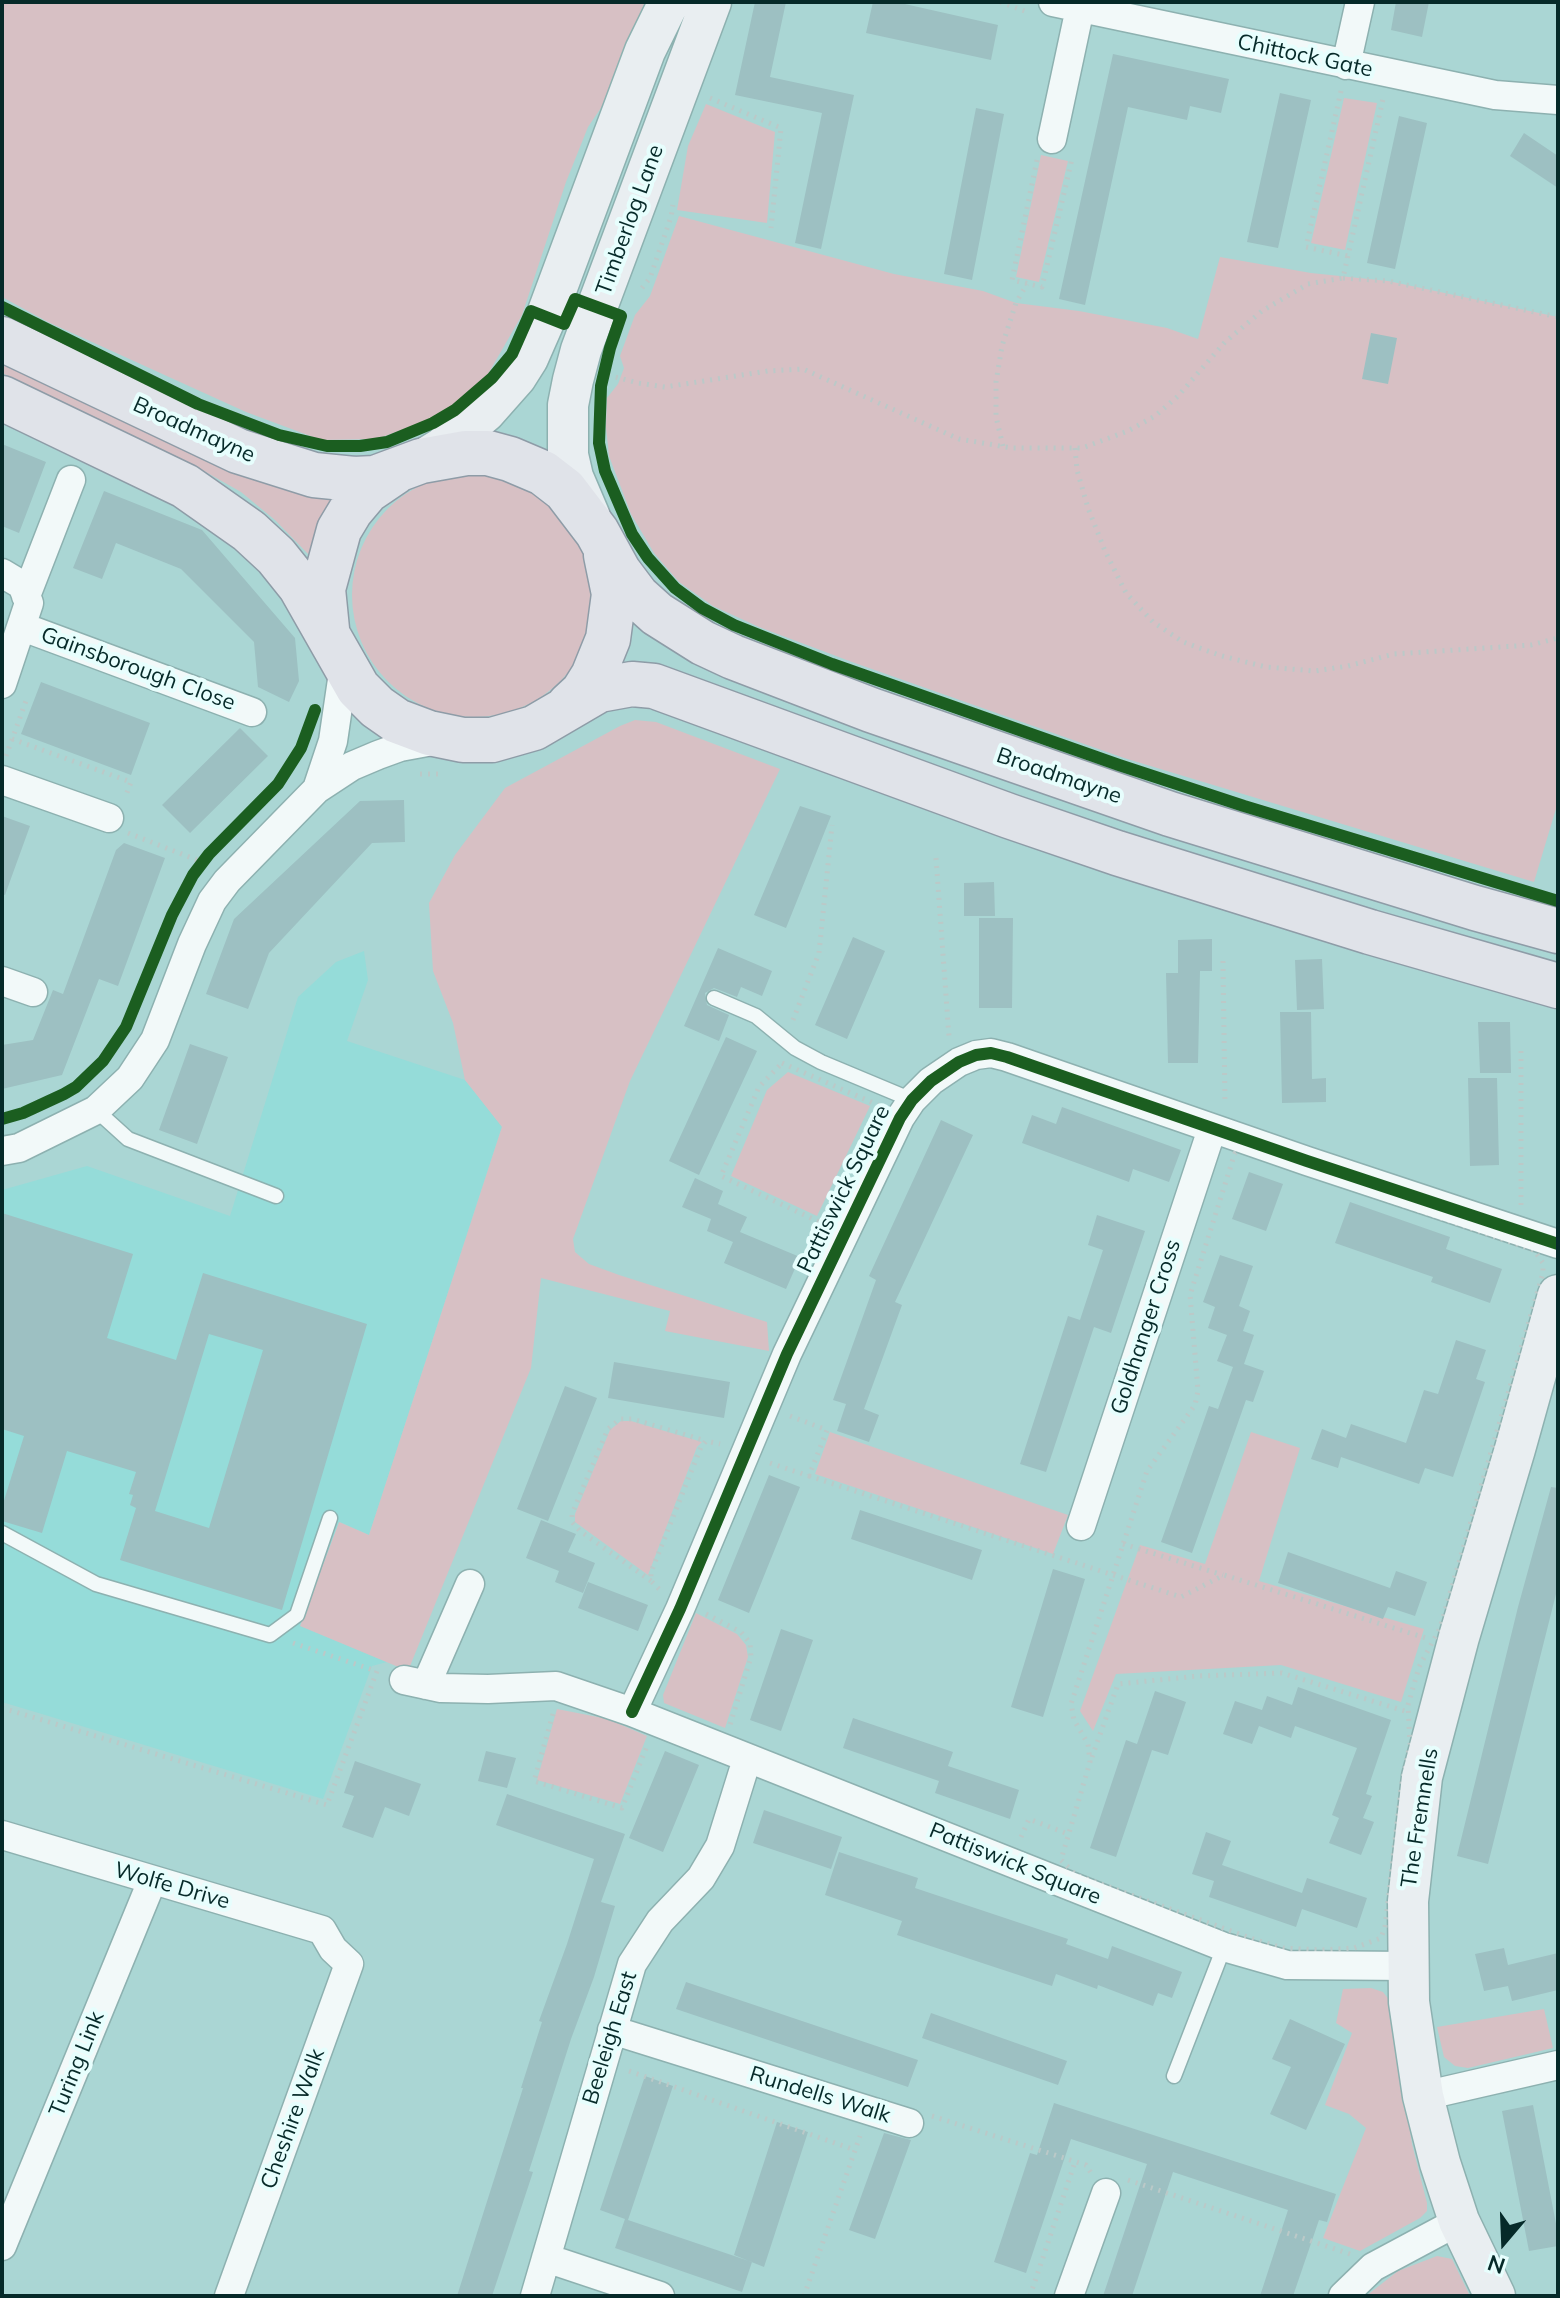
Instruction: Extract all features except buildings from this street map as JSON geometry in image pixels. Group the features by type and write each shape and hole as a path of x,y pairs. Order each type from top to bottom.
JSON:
{"main road":[{"name":"Timberlog Lane","path":"408,466 442,448 485,412 516,377 528,358 645,51 669,2"},
{"name":"Timberlog Lane","path":"600,539 581,500 568,455 568,405 573,380 581,350 711,2"},
{"name":"Broadmayne","path":"2,339 201,435 266,462 333,478 375,478 408,466 466,453 488,453 510,459 543,473 565,490 637,596 657,614 678,629 733,657 871,710 1170,814 1558,931"},
{"name":"Broadmayne","path":"2,398 185,486 218,508 276,556 300,586 358,688 397,721 429,733 459,757 492,740 534,728 599,690 615,686 654,686 940,792 1117,853 1538,980"},
{"name":"Broadmayne","path":"336,651 323,613 323,589 339,530 367,491 408,466"},
{"name":"Broadmayne","path":"567,707 583,692 593,676 608,639 614,594 600,539"},
{"path":"1538,980 1558,997"},
{"name":"The Fremnells","path":"1495,2296 1459,2221 1423,2096 1409,2002 1408,1901 1422,1777 1459,1637 1558,1295"}],"street":[{"path":"1340,79 1360,2"},
{"path":"1056,145 1067,5"},
{"name":"Chittock Gate","path":"1067,5 1340,79 1558,100"},
{"path":"2,684 71,480"},
{"path":"2,573 22,585 26,608"},
{"name":"Gainsborough Close","path":"26,608 252,712"},
{"path":"317,789 333,741 336,651"},
{"path":"2,1151 19,1148 96,1110 130,1078 155,1040 212,901 227,881 317,789 352,766 400,747 438,740 459,757"},
{"path":"3,772 109,818"},
{"path":"2,981 33,992"},
{"name":"Pattiswick Square","path":"632,1712 680,1609 787,1354 852,1215 900,1118 912,1100 945,1070 976,1055 991,1053 1219,1123 1558,1244"},
{"name":"Goldhanger Cross","path":"1081,1526 1219,1123"},
{"path":"415,1682 470,1584"},
{"name":"Pattiswick Square","path":"415,1682 488,1689 556,1686 632,1712 1224,1947 1287,1965 1408,1966"},
{"name":"Beeleigh East","path":"535,2296 632,1964 660,1921 701,1878 720,1846 747,1759"},
{"name":"Wolfe Drive","path":"2,1835 322,1930 333,1949"},
{"name":"Turing Link","path":"2,2246 152,1881"},
{"name":"Cheshire Walk","path":"229,2296 349,1964 333,1949"},
{"name":"Rundells Walk","path":"612,2030 909,2123"},
{"path":"1423,2096 1558,2065"},
{"path":"1069,2296 1107,2180"},
{"path":"1343,2296 1373,2267 1459,2221"},
{"path":"546,2258 660,2296"}],"lane":[{"path":"714,998 756,1016 795,1048 821,1062 912,1100"},
{"path":"96,1110 128,1139 276,1196"},
{"path":"2,1533 96,1584 270,1635 297,1615 330,1518"},
{"path":"1174,2076 1224,1947"}],"path":[{"path":"1340,79 1355,93"},
{"path":"1340,79 1306,247 1348,256"},
{"path":"702,94 781,128 771,228"},
{"path":"1369,96 1383,99 1392,96"},
{"path":"1343,278 1383,99"},
{"path":"1056,145 1042,287 1012,280 1056,145"},
{"path":"604,374 665,387 768,371 803,369 959,439 1003,446 1082,448 1128,431 1155,416 1178,396 1225,342 1262,311 1308,284 1343,278 1388,281 1558,317"},
{"path":"1003,446 996,417 996,382 1002,346 1016,303 1027,284"},
{"path":"1075,448 1077,470 1088,508 1126,593 1153,622 1183,642 1266,667 1315,671 1394,654 1531,645 1558,638"},
{"path":"3,772 32,684"},
{"path":"410,773 459,757"},
{"path":"193,875 209,854"},
{"path":"936,858 950,1050"},
{"path":"1219,1123 1223,961"},
{"path":"1521,1048 1521,1218"},
{"path":"828,1226 721,1176 759,1087 782,1063 887,1109 828,1226 828,1235"},
{"path":"1090,1762 1088,1744 1074,1720 1071,1704 1147,1471 1195,1405 1198,1391 1190,1295 1235,1153 1244,1150 1534,1250 1543,1263 1543,1273 1476,1511 1440,1628 1419,1667 1408,1705 1409,1713 1410,1744 1399,1802 1385,1927 1381,1938 1354,1948 1283,1948 1076,1875 1061,1860 1090,1762 1118,1684 1198,1676 1282,1673 1409,1713"},
{"path":"783,1413 827,1430 809,1476"},
{"path":"668,1595 572,1522 572,1514 608,1429 620,1419 632,1419 706,1441 732,1445"},
{"path":"651,1581 651,1572 706,1441"},
{"path":"767,1462 1181,1597 1224,1575"},
{"path":"1123,1544 1433,1640"},
{"path":"695,1608 741,1632 750,1643 751,1657 728,1732"},
{"path":"270,1635 415,1682"},
{"path":"2,1708 327,1805 376,1671"},
{"path":"546,1707 556,1706 534,1781 622,1808 651,1734"},
{"path":"1019,1841 1029,1819 1068,1834"},
{"path":"616,2066 855,2150"},
{"path":"804,2296 860,2135"},
{"path":"1030,2296 1075,2162"},
{"path":"1086,2165 1107,2180"}],"shaded area":[{"path":"2,2 645,2 607,99 588,127 566,182 522,315 488,374 443,415 377,439 321,440 246,412 48,322 2,297"},
{"path":"1344,98 1377,103 1345,250 1311,243"},
{"path":"706,104 775,132 767,223 677,210 688,146"},
{"path":"1041,155 1068,161 1039,282 1016,277"},
{"path":"679,216 894,274 983,291 1016,303 1167,328 1198,339 1220,257 1311,273 1388,281 1558,317 1558,802 1534,882 1124,758 759,627 713,606 679,582 654,553 631,514 609,456 606,427 607,398 618,384 624,368 620,356 635,315 650,296"},
{"path":"2,346 336,492 309,555 275,520 241,492 2,373"},
{"path":"474,473 521,483 542,494 560,509 575,527 586,548 596,595 586,642 575,663 560,681 542,696 521,707 474,717 427,707 406,696 388,681 373,663 362,642 352,595 362,548 373,527 388,509 406,494 427,483"},
{"path":"635,720 656,722 780,769 630,1081 573,1239 575,1252 589,1264 619,1275 767,1322 769,1351 665,1331 670,1311 541,1278 531,1368 408,1671 300,1626 339,1522 369,1535 502,1127 465,1080 453,1023 433,971 429,903 455,855 505,788"},
{"path":"364,951 368,980 347,1041 465,1080 502,1126 369,1535 340,1522 301,1626 387,1662 372,1666 323,1799 2,1702 2,1190 87,1166 230,1216 298,997 336,962"},
{"path":"788,1072 870,1106 817,1216 731,1176 767,1090"},
{"path":"621,1421 631,1421 702,1442 697,1447 648,1575 575,1522 575,1514 610,1430"},
{"path":"830,1432 1068,1515 1053,1554 815,1474"},
{"path":"1251,1432 1300,1448 1259,1581 1424,1629 1401,1702 1281,1665 1116,1674 1093,1731 1080,1711 1140,1545 1205,1564"},
{"path":"696,1613 737,1634 746,1645 748,1657 725,1728 664,1703 663,1695"},
{"path":"557,1709 608,1719 647,1736 620,1804 537,1780"},
{"path":"1371,1988 1383,1992 1390,2001 1412,2144 1427,2211 1420,2218 1360,2251 1323,2238 1366,2128 1349,2114 1325,2105 1352,2033 1336,2023 1343,1989"},
{"path":"1544,2009 1553,2048 1468,2068 1455,2066 1444,2057 1437,2027"},
{"path":"1437,2256 1452,2259 1470,2296 1366,2296 1398,2271"}],"cycle path":[{"path":"2,307 198,404 279,435 327,446 387,442 455,410 492,378 512,354 531,311 564,324 575,299 621,316 601,386 599,443 605,471 632,534 648,558 675,588 702,608 734,625 832,664 1119,765 1558,901"},
{"path":"2,1119 64,1094 76,1087 103,1061 126,1027 172,915 193,875 209,854 278,784 301,748 315,710"},
{"path":"632,1712 680,1609 787,1354 900,1118 931,1081 959,1062 991,1053 1007,1057 1558,1244"}]}
